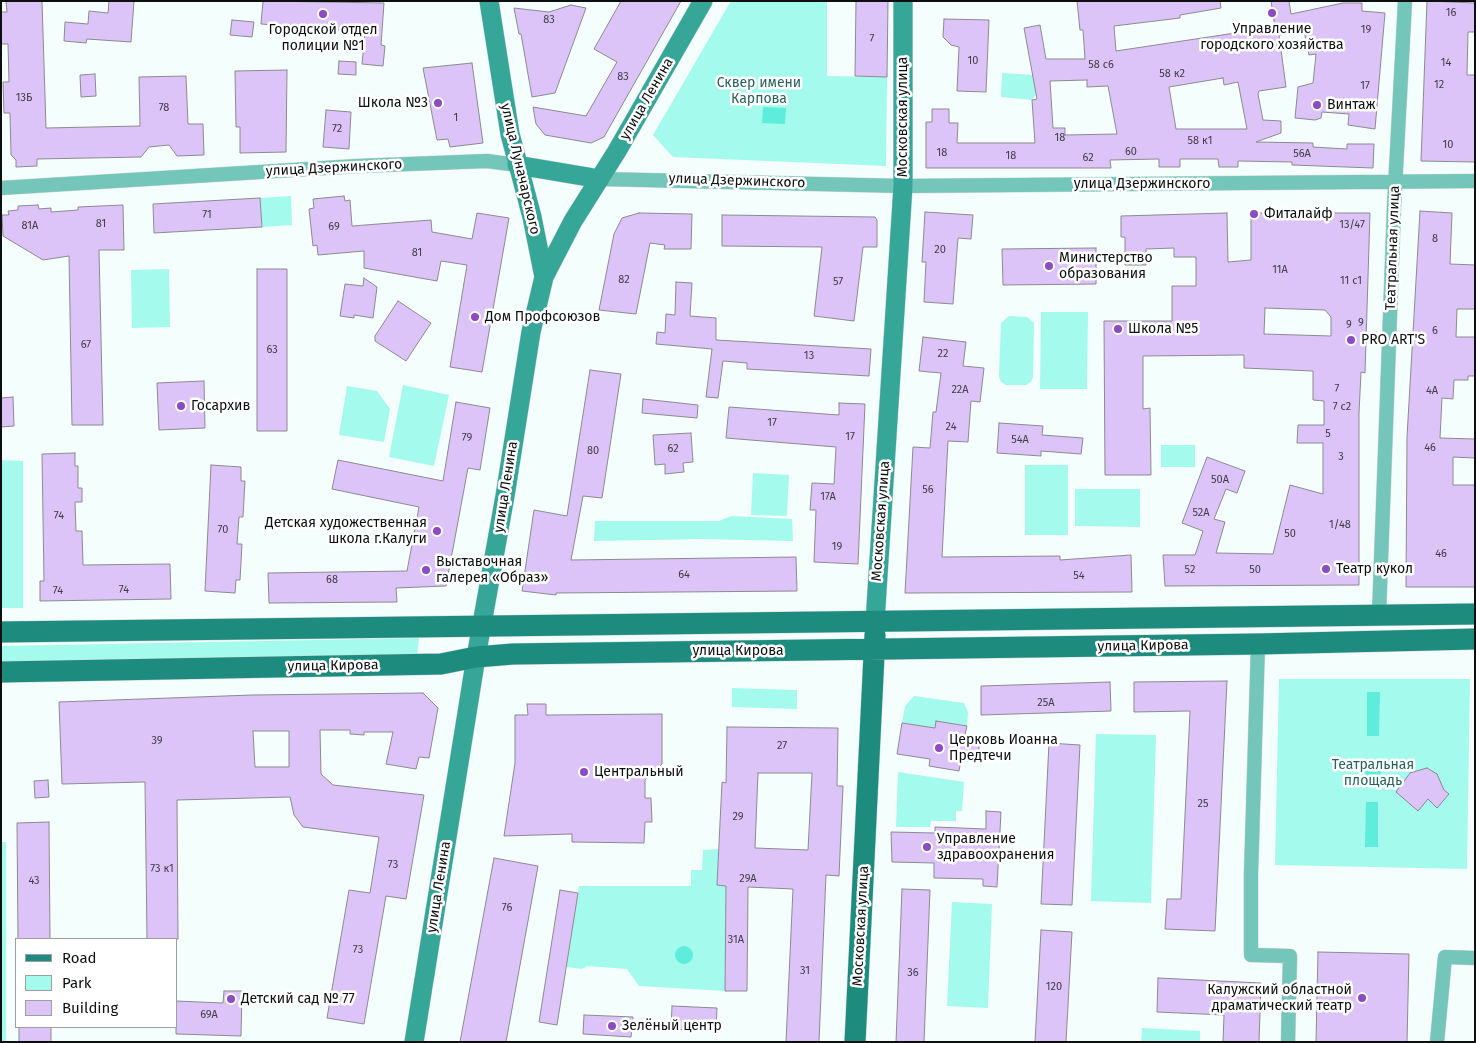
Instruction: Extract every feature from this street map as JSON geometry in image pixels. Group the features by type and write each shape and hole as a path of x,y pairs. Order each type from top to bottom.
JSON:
{"main road":[{"name":"улица Луначарского","path":"489,1 517,165 532,217 544,277"},
{"name":"улица Ленина","path":"414,1042 531,332 544,277 574,221 702,1"},
{"name":"Московская улица","path":"854,1042 875,622 903,186 903,1"},
{"name":"улица Дзержинского","path":"517,165 600,178"},
{"name":"улица Кирова","path":"1,632 1475,614"},
{"name":"улица Кирова","path":"1,672 441,664 476,657 513,654 874,650 1475,639"}],"street":[{"name":"Театральная улица","path":"1379,615 1405,1"},
{"name":"улица Дзержинского","path":"1,188 487,161 517,165"},
{"name":"улица Дзержинского","path":"600,178 903,186 1475,181"},
{"path":"1258,644 1251,874 1251,955 1290,956 1288,1042"},
{"path":"1438,1042 1445,957 1475,958"}],"green space":[{"name":"Сквер имени Карпова","path":"731,1 827,1 827,76 887,77 886,166 673,157 653,135"},
{"path":"1002,73 1033,75 1036,95 1032,100 1001,97"},
{"path":"291,196 292,225 262,227 260,198"},
{"path":"169,269 170,327 132,328 131,270"},
{"path":"1041,312 1088,312 1087,389 1040,389"},
{"path":"1009,316 1027,317 1034,323 1033,377 1031,382 1026,385 1006,385 1001,382 999,376 1001,323"},
{"path":"403,385 449,395 434,466 389,457"},
{"path":"347,386 377,391 390,409 384,442 339,435"},
{"path":"1161,445 1195,445 1195,467 1161,467"},
{"path":"1,460 23,461 23,608 1,608"},
{"path":"1025,465 1068,465 1068,535 1025,535"},
{"path":"753,473 789,475 787,516 751,515"},
{"path":"1075,489 1140,489 1140,527 1075,526"},
{"path":"731,516 792,519 793,541 703,539 594,541 595,521 719,521"},
{"path":"419,638 417,657 1,665 1,646"},
{"name":"Театральная площадь","path":"1279,679 1470,679 1467,869 1275,865"},
{"path":"732,688 797,690 797,709 732,707"},
{"path":"914,696 964,703 968,712 967,726 936,721 935,728 902,723 905,706"},
{"path":"1096,734 1156,735 1151,903 1091,901"},
{"path":"898,772 964,782 962,811 956,811 956,821 931,821 930,827 896,827"},
{"path":"1,842 6,842 6,1042 1,1042"},
{"path":"719,849 717,885 726,886 725,991 639,986 627,969 587,966 582,969 566,967 579,886 691,886 691,870 702,870 703,850"},
{"path":"952,902 992,904 988,1008 947,1006"},
{"path":"1142,1028 1200,1031 1200,1042 1141,1042"}],"shaded area":[{"path":"763,107 786,108 785,124 762,123"},
{"path":"1367,692 1380,692 1379,736 1367,736"},
{"path":"1373,760 1379,763 1382,769 1379,775 1373,778 1367,775 1364,769 1367,763"},
{"path":"1366,802 1378,802 1378,847 1365,847"},
{"path":"684,946 690,949 693,955 690,961 684,964 678,961 675,955 678,949"}],"building":[{"path":"6,1 42,1 46,128 140,126 139,77 186,76 188,124 203,124 204,155 177,156 169,145 149,147 141,157 37,159 37,166 16,167 16,160 11,155 10,113 4,113 3,82 9,82 8,44 1,44 1,12 7,12"},
{"path":"109,1 134,1 131,42 87,39 86,43 64,41 65,22 88,24 89,11 108,13"},
{"name":"Городской отдел полиции №1","path":"263,1 384,3 381,45 385,46 383,66 362,64 365,32 261,24"},
{"path":"621,1 681,1 604,137 591,143 545,135 536,124 533,107 586,116 617,62 594,49"},
{"path":"856,1 888,1 887,77 855,76"},
{"path":"1077,1 1220,1 1221,8 1180,15 1180,18 1114,26 1116,51 1275,27 1271,1 1289,1 1291,14 1343,3 1362,3 1362,11 1385,13 1375,129 1348,125 1349,114 1322,112 1321,118 1315,120 1295,118 1298,87 1313,83 1316,54 1309,55 1304,31 1279,35 1286,87 1259,91 1258,94 1263,120 1281,121 1281,133 1256,142 1313,143 1313,147 1347,149 1347,144 1374,144 1373,168 1292,165 1292,162 1238,161 1238,167 1219,167 1218,159 1180,159 1180,167 1159,167 1159,159 1110,160 1111,168 926,168 926,122 932,122 932,109 949,109 949,123 958,123 957,143 1035,143 1032,100 1037,99 1024,28 1040,25 1046,59 1085,59 1083,30 1080,30","holes":["1223,78 1224,85 1238,82 1247,129 1176,129 1169,87","1087,80 1087,87 1108,86 1117,134 1065,135 1065,128 1053,128 1050,81"]},
{"path":"1427,1 1475,3 1475,32 1468,32 1467,75 1475,75 1475,162 1421,161"},
{"path":"571,5 586,8 555,93 532,97 521,34 519,34 514,8 549,12"},
{"path":"944,19 989,20 986,92 957,91 959,47 951,45 943,37"},
{"path":"232,20 254,22 252,37 230,35"},
{"path":"339,61 356,62 356,75 338,74"},
{"path":"472,63 483,143 450,147 448,139 437,140 423,68"},
{"path":"287,70 286,152 240,153 240,127 236,127 235,71"},
{"path":"95,74 96,96 81,97 80,75"},
{"path":"326,110 351,112 349,149 323,147"},
{"path":"344,196 345,201 350,200 352,226 431,220 432,232 472,239 477,213 509,218 482,372 450,367 467,265 441,261 437,281 364,268 364,251 318,255 317,245 313,246 309,209 314,208 313,199"},
{"path":"260,198 262,227 154,233 153,204"},
{"path":"38,205 39,209 51,208 51,212 78,210 78,207 123,205 124,250 99,250 103,425 72,425 69,256 43,260 3,236 2,215 9,215 8,211 18,210 18,206"},
{"path":"1420,211 1452,213 1450,264 1475,265 1475,309 1457,309 1456,337 1475,337 1475,376 1468,376 1468,380 1454,380 1453,399 1442,398 1440,438 1475,439 1475,458 1453,457 1453,485 1475,485 1475,587 1406,587 1407,437"},
{"path":"925,212 973,215 971,239 958,238 953,304 924,302 926,262 922,262"},
{"path":"639,213 692,214 691,249 664,249 665,245 650,243 636,314 599,310 614,234 622,218"},
{"path":"1227,213 1228,262 1251,260 1251,213 1370,213 1365,373 1361,372 1359,413 1359,585 1165,586 1163,555 1195,555 1203,531 1182,523 1207,457 1245,471 1237,493 1226,489 1214,519 1225,522 1216,553 1273,554 1290,485 1323,494 1323,443 1297,443 1298,425 1324,425 1324,401 1313,400 1313,371 1244,368 1244,355 1143,356 1143,409 1150,408 1151,475 1105,475 1104,321 1172,321 1172,286 1196,286 1196,257 1174,257 1174,248 1146,249 1146,265 1125,265 1125,237 1121,237 1121,216","holes":["1265,308 1325,310 1331,317 1331,336 1264,334"]},
{"path":"722,215 875,217 877,220 877,247 863,247 854,321 814,316 822,247 722,246"},
{"name":"Министерство образования","path":"1096,248 1096,284 1003,285 1002,249"},
{"path":"257,269 287,269 287,431 257,431"},
{"path":"364,278 377,287 373,318 354,315 354,318 340,316 345,284 363,286"},
{"path":"676,282 692,283 690,316 716,318 716,340 871,349 869,376 747,369 747,363 723,361 718,398 706,397 712,349 656,344 657,332 665,333 666,314 675,315"},
{"path":"398,301 431,323 406,361 375,341 375,336"},
{"path":"923,337 966,342 963,366 984,368 980,402 971,401 968,442 948,441 942,557 1060,556 1060,560 1131,555 1132,592 905,593 913,447 930,448 933,412 936,412 941,373 919,371"},
{"path":"590,370 621,374 602,498 583,496 571,560 796,557 797,591 556,593 556,595 522,591 534,510 567,516"},
{"name":"Госархив","path":"204,381 205,428 159,430 157,383"},
{"path":"13,397 14,426 1,427 1,398"},
{"path":"643,399 698,405 697,418 642,413"},
{"path":"456,402 490,408 480,470 468,468 446,586 396,588 397,602 269,603 268,573 407,571 419,507 332,489 338,460 443,481"},
{"path":"839,403 865,404 858,564 814,562 816,510 810,510 812,483 834,484 836,447 726,438 729,407 839,415"},
{"path":"999,423 1043,426 1042,435 1083,438 1081,454 1041,451 1041,456 997,453"},
{"path":"691,433 693,462 683,463 684,472 665,474 665,464 655,465 653,435"},
{"path":"75,453 75,466 78,466 78,488 82,488 82,502 75,502 76,531 82,531 83,565 170,564 171,599 40,601 40,581 44,581 42,454"},
{"path":"211,465 241,467 241,481 245,481 243,517 239,517 237,544 242,544 240,580 236,580 235,593 205,591"},
{"path":"1227,681 1215,931 1165,929 1167,899 1181,899 1190,711 1134,712 1134,682"},
{"path":"1110,682 1111,711 981,715 981,686"},
{"path":"423,693 438,708 429,758 419,757 416,769 386,764 393,732 364,732 364,735 350,734 350,730 320,730 321,774 333,785 424,795 406,899 386,896 364,1024 327,1018 349,890 370,893 379,837 303,827 294,815 290,797 177,800 178,938 147,938 145,782 62,784 59,702 252,695","holes":["253,731 289,731 289,767 255,767"]},
{"name":"Центральный","path":"527,704 546,704 546,715 662,714 662,764 645,780 645,798 651,798 652,822 645,822 644,843 572,842 572,834 504,836 515,763 515,715 528,715"},
{"name":"Церковь Иоанна Предтечи","path":"936,721 967,726 964,739 980,741 977,762 961,760 959,771 929,766 930,759 897,754 902,723 935,728"},
{"path":"727,727 838,728 837,786 843,786 839,876 826,875 819,1042 786,1042 793,889 748,887 747,991 725,991 726,886 717,885 722,782 726,783","holes":["758,773 812,773 808,850 755,848"]},
{"path":"1049,743 1080,745 1072,905 1041,904"},
{"path":"1427,768 1437,774 1444,790 1449,794 1437,808 1428,799 1418,811 1396,792 1410,773"},
{"path":"48,780 49,797 35,798 34,781"},
{"path":"986,811 1001,812 997,887 983,886 983,879 934,878 934,863 892,862 891,832 935,833 935,827 986,829"},
{"path":"49,822 50,938 18,938 17,823"},
{"path":"494,858 538,866 506,1042 460,1042"},
{"path":"902,889 930,890 924,1042 896,1042"},
{"path":"560,890 578,893 557,1025 539,1022"},
{"path":"1041,930 1072,932 1066,1042 1035,1042"},
{"name":"Калужский областной драматический театр","path":"1318,952 1409,954 1407,1042 1316,1042"},
{"path":"1158,978 1261,983 1259,1042 1223,1042 1224,1015 1157,1012"},
{"path":"224,991 242,991 241,1036 176,1034 176,1028 178,1028 178,1001 223,1003"},
{"path":"672,1006 717,1008 716,1031 671,1029"},
{"name":"Зелёный центр","path":"584,1015 633,1017 631,1037 583,1034"},
{"path":"19,1028 51,1028 51,1042 19,1042"}],"place":[{"name":"Управление городского хозяйства","path":"1272,13"},
{"name":"Городской отдел полиции №1","path":"323,14"},
{"name":"Школа №3","path":"438,103"},
{"name":"Винтаж","path":"1317,105"},
{"name":"Фиталайф","path":"1254,214"},
{"name":"Министерство образования","path":"1049,266"},
{"name":"Дом Профсоюзов","path":"475,317"},
{"name":"Школа №5","path":"1118,329"},
{"name":"PRO ART'S","path":"1351,340"},
{"name":"Госархив","path":"181,406"},
{"name":"Детская художественная школа г.Калуги","path":"437,531"},
{"name":"Театр кукол","path":"1326,569"},
{"name":"Выставочная галерея «Образ»","path":"426,570"},
{"name":"Церковь Иоанна Предтечи","path":"939,748"},
{"name":"Центральный","path":"584,772"},
{"name":"Управление здравоохранения","path":"927,847"},
{"name":"Калужский областной драматический театр","path":"1362,998"},
{"name":"Детский сад № 77","path":"231,999"},
{"name":"Зелёный центр","path":"612,1026"}]}
